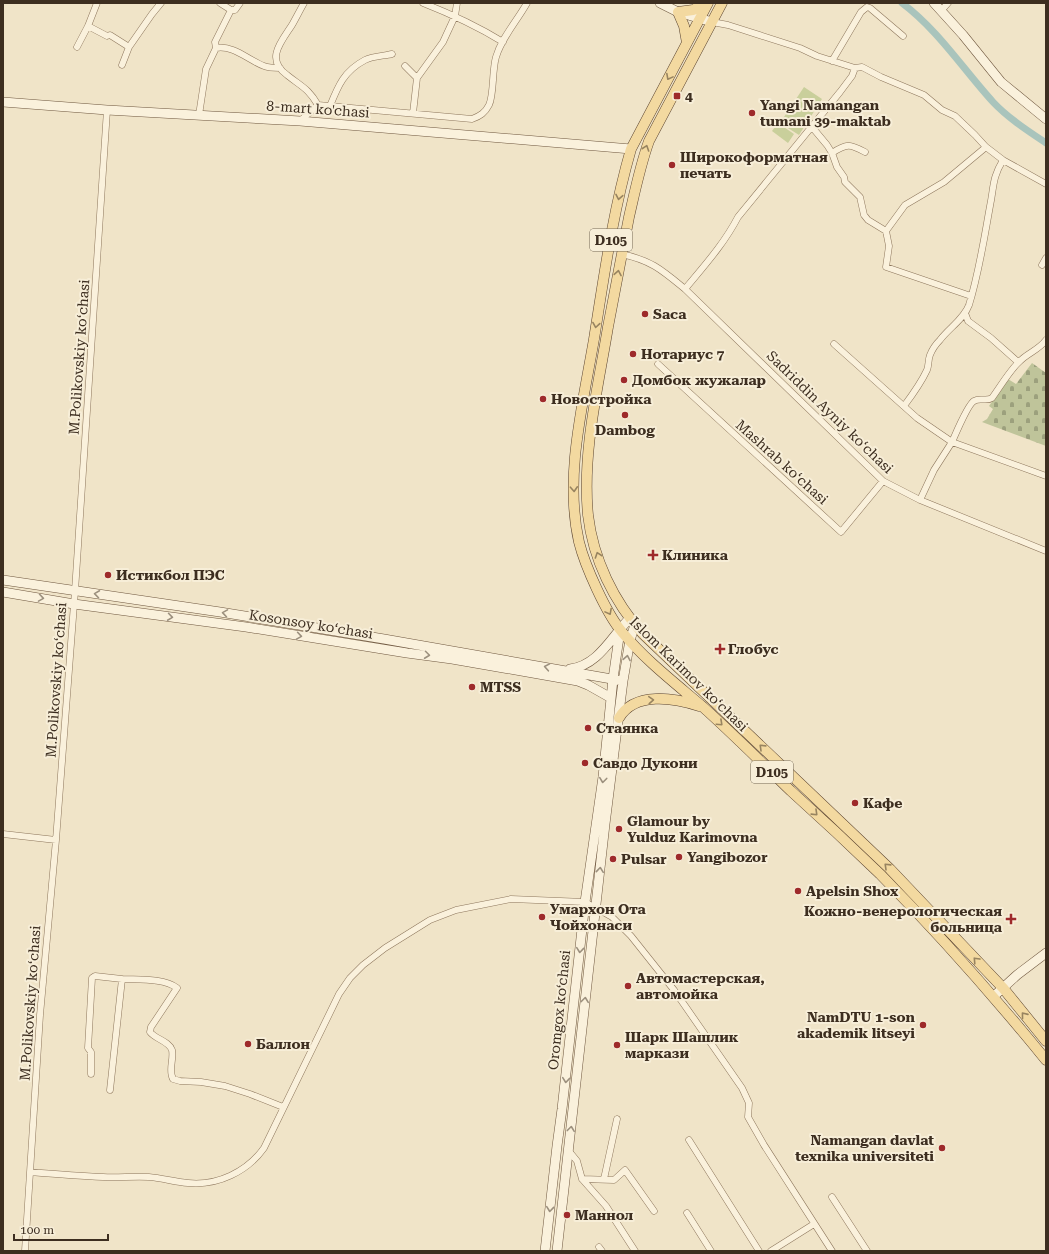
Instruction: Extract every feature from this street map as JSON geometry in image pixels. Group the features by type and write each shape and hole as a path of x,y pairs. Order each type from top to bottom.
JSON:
{"main road":[{"path":"687,43 684,26 678,12 693,10 707,3"},
{"name":"Islom Karimov koʻchasi","path":"707,3 631,149 625,170 607,262 576,450 573,482 575,518 580,543 591,576 612,618 620,630 879,874 932,928 994,996 1046,1060"},
{"name":"Islom Karimov koʻchasi","path":"722,3 648,141 640,165 621,254 588,449 586,484 588,517 596,549 605,576 617,599 632,622 890,869 1003,988 1046,1041"},
{"path":"619,718 630,705 649,700 676,701 703,707"}],"street":[{"path":"77,47 88,26 96,3"},
{"path":"122,65 129,47 161,3"},
{"path":"220,3 230,10"},
{"path":"199,115 206,69 216,48 215,42 230,10 234,10 240,3"},
{"path":"304,3 278,46 276,57 280,68 309,90 318,105"},
{"path":"423,3 455,16 503,42"},
{"path":"413,113 417,78 443,42 455,16 457,3"},
{"path":"300,121 318,105 472,119 480,116 490,103 492,75 496,57 503,42 527,3"},
{"path":"660,3 678,12 728,25 800,48 817,56 854,68 862,67 881,77 924,95 942,110 955,116 986,147 1003,160 1046,184"},
{"path":"934,3 1001,82 1046,119"},
{"path":"942,11 948,3"},
{"path":"832,61 861,12 867,7 903,36"},
{"path":"88,26 107,36 110,35 129,47"},
{"path":"216,48 226,48 242,54 269,68 280,68"},
{"path":"330,106 338,85 348,72 365,60 392,54"},
{"path":"405,66 417,78"},
{"path":"685,289 720,247 728,236 738,217 852,76 854,68"},
{"name":"8-mart ko'chasi","path":"3,102 107,110 300,121 631,149"},
{"name":"M.Polikovskiy koʻchasi","path":"25,1251 40,1014 56,840 75,591 107,110"},
{"path":"812,127 832,153 837,167 844,176 845,182 857,192 860,197 864,215 868,220 886,231"},
{"path":"832,153 848,145 865,152"},
{"path":"971,296 886,267 889,246 886,231 905,205 944,182 986,147"},
{"path":"904,406 923,379 934,348 940,339 965,313 971,296 990,205 993,180 996,171 1003,160"},
{"name":"Sadriddin Ayniy koʻchasi","path":"621,254 639,258 654,265 685,289 883,481 920,500 1046,551"},
{"path":"1042,266 1046,258"},
{"path":"965,313 968,321 991,338 1018,362"},
{"path":"920,500 934,470 952,442 970,403 978,399 987,400 992,398 1018,362 1029,353 1040,347 1046,340"},
{"path":"834,344 917,418 952,442 1046,476"},
{"name":"Mashrab koʻchasi","path":"658,364 841,532 883,481"},
{"name":"Kosonsoy koʻchasi","path":"3,580 220,612 623,681"},
{"name":"Kosonsoy koʻchasi","path":"3,592 74,604 246,627 551,676 578,681 611,698"},
{"path":"565,670 582,666 592,661 620,630 632,622"},
{"name":"Oromgox ko‘chasi","path":"558,1249 605,824 632,622"},
{"name":"Oromgox ko‘chasi","path":"545,1251 585,902 603,777 613,679 620,630"},
{"path":"3,834 56,840"},
{"path":"30,1172 102,1177 150,1177 204,1184 244,1169 264,1148 339,994 350,978 363,964 385,948 430,920 456,910 511,899 585,902 612,917 631,936 674,990 716,1049 742,1088 749,1103 748,1117 764,1145 832,1251"},
{"path":"994,996 1046,953"},
{"path":"91,1074 91,1052 88,1048 92,978 95,976 169,983 177,988 151,1027 150,1032 153,1036 168,1044 170,1048 172,1056 171,1074 173,1079 225,1086 283,1107"},
{"path":"110,1090 122,979"},
{"path":"604,1179 617,1119"},
{"path":"689,1140 759,1251"},
{"path":"568,1150 577,1161 582,1179 606,1206 635,1251"},
{"path":"582,1179 614,1180 625,1170 654,1211"},
{"path":"832,1197 867,1251"},
{"path":"687,1214 711,1251"},
{"path":"548,1224 560,1226"},
{"path":"771,1251 814,1224"}],"green space":[{"path":"804,87 822,99 799,135 780,123"},
{"path":"778,123 794,134 788,143 772,131"},
{"path":"1032,363 1046,373 1046,446 982,422 987,419 993,409 989,406 1008,379 1016,384"}],"waterway":[{"path":"902,3 939,37 999,108 1018,124 1046,143"}],"place":[{"name":"4","path":"677,96"},
{"name":"Yangi Namangan tumani 39-maktab","path":"752,113"},
{"name":"Широкоформатная печать","path":"672,165"},
{"name":"Saca","path":"645,314"},
{"name":"Нотариус 7","path":"633,354"},
{"name":"Домбок жужалар","path":"624,380"},
{"name":"Новостройка","path":"543,399"},
{"name":"Dambog","path":"625,415"},
{"name":"Клиника","path":"653,555"},
{"name":"Истикбол ПЭС","path":"108,575"},
{"name":"Глобус","path":"720,649"},
{"name":"MTSS","path":"472,687"},
{"name":"Стаянка","path":"588,728"},
{"name":"Савдо Дукони","path":"585,763"},
{"name":"Кафе","path":"855,803"},
{"name":"Glamour by Yulduz Karimovna","path":"619,829"},
{"name":"Yangibozor","path":"679,857"},
{"name":"Pulsar","path":"613,859"},
{"name":"Apelsin Shox","path":"798,891"},
{"name":"Умархон Ота Чойхонаси","path":"542,917"},
{"name":"Кожно-венерологическая больница","path":"1011,919"},
{"name":"Автомастерская, автомойка","path":"628,986"},
{"name":"NamDTU 1-son akademik litseyi","path":"923,1025"},
{"name":"Баллон","path":"248,1044"},
{"name":"Шарк Шашлик маркази","path":"617,1045"},
{"name":"Namangan davlat texnika universiteti","path":"942,1148"},
{"name":"Маннол","path":"567,1215"}]}
